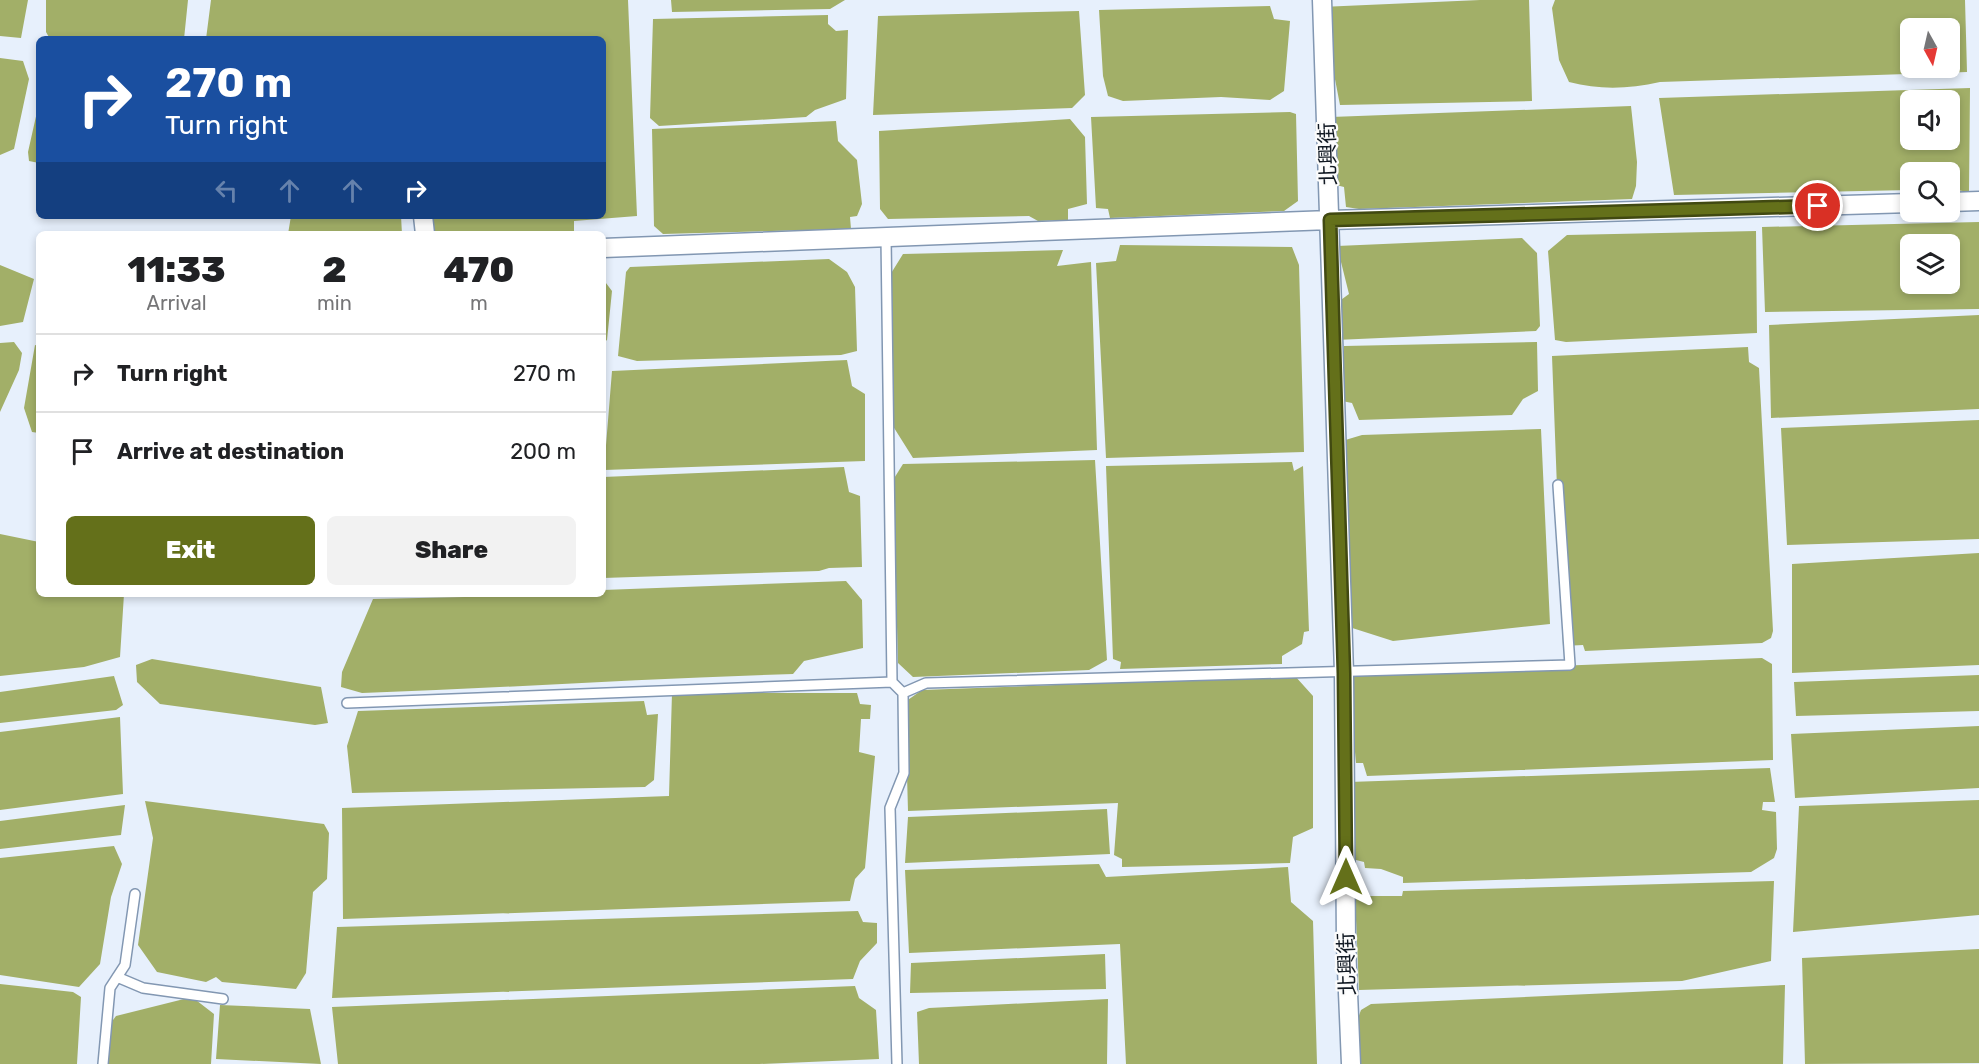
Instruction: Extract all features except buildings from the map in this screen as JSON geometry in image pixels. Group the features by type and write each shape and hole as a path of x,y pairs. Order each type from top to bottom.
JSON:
{"street":[{"name":"北興街","path":"1322,0 1344,673 1346,945 1351,1064"},
{"path":"1960,202 1979,201"},
{"path":"606,248 1330,220 1900,203"}],"lane":[{"path":"886,237 892,682 903,693 904,773 890,808 897,1064"},
{"path":"903,693 926,683 1570,665 1558,485"},
{"path":"347,703 892,682"},
{"path":"103,1064 110,988 125,965 135,894"},
{"path":"117,977 143,988 223,999"}],"shaded area":[{"path":"0,0 28,0 21,38 0,36"},
{"path":"46,0 188,0 184,36 48,36 46,32"},
{"path":"211,0 628,0 637,216 606,218 606,36 206,36"},
{"path":"671,0 845,0 830,9 672,12"},
{"path":"1529,0 1532,101 1340,105 1321,7"},
{"path":"1555,0 1965,0 1967,72 1960,72 1960,18 1900,18 1900,74 1660,82 1614,88 1569,82 1559,60 1552,8"},
{"path":"1270,6 1274,19 1290,21 1284,91 1270,100 1221,97 1123,101 1108,96 1103,76 1099,10"},
{"path":"1079,11 1085,95 1072,108 873,115 878,16"},
{"path":"828,15 828,24 836,31 848,30 846,99 815,110 806,117 659,126 650,118 653,19"},
{"path":"0,58 23,61 29,79 14,149 0,155"},
{"path":"1970,88 1969,192 1960,191 1960,162 1900,162 1900,190 1674,195 1659,98 1900,90 1900,150 1960,150 1960,90 1908,90"},
{"path":"1631,106 1637,162 1636,186 1632,199 1359,209 1346,207 1344,187 1336,185 1331,117"},
{"path":"1290,112 1296,114 1298,201 1284,211 1110,218 1108,209 1096,208 1091,117"},
{"path":"36,116 36,162 29,161 28,152"},
{"path":"1070,119 1085,137 1087,204 1068,209 1068,220 1038,221 1029,216 888,219 880,209 879,131"},
{"path":"836,121 838,141 857,160 862,204 857,216 850,217 851,229 663,234 654,226 652,129"},
{"path":"290,219 401,219 402,231 288,231"},
{"path":"421,219 599,219 574,221 574,231 422,231"},
{"path":"1979,222 1979,309 1765,312 1762,227"},
{"path":"1756,231 1757,333 1566,342 1555,340 1548,251 1567,235"},
{"path":"1522,238 1537,253 1540,326 1536,331 1336,340 1334,305 1349,294 1337,246"},
{"path":"1120,245 1292,247 1299,265 1304,452 1106,458 1096,263 1116,261"},
{"path":"1063,250 1057,266 1091,262 1097,450 913,458 891,423 890,275 903,254"},
{"path":"829,259 847,272 855,287 857,351 841,355 637,361 618,356 626,272 630,267"},
{"path":"0,265 34,279 23,322 0,326"},
{"path":"606,283 612,291 606,341"},
{"path":"1979,315 1979,409 1771,418 1769,325"},
{"path":"14,342 22,353 19,370 0,412 0,343"},
{"path":"1537,342 1538,391 1523,399 1512,415 1359,420 1352,403 1337,400 1337,355 1344,355 1344,346"},
{"path":"35,345 36,433 32,432 24,408"},
{"path":"1748,347 1749,362 1759,368 1773,631 1771,638 1762,643 1585,651 1583,645 1563,646 1552,356"},
{"path":"847,360 852,386 865,394 865,461 606,470 612,371"},
{"path":"1979,420 1979,539 1787,545 1781,428"},
{"path":"1541,429 1550,624 1393,641 1346,626 1342,441 1362,435"},
{"path":"1095,460 1107,660 1089,670 913,677 898,663 893,480 903,464"},
{"path":"1292,462 1294,471 1303,466 1309,631 1304,632 1302,644 1282,656 1282,664 1120,669 1121,662 1113,659 1106,466"},
{"path":"844,467 849,492 860,496 862,567 829,568 819,571 606,578 606,477"},
{"path":"0,534 36,541 36,597 124,597 120,657 84,667 0,676"},
{"path":"1979,553 1979,665 1792,673 1792,564"},
{"path":"846,581 862,600 863,648 804,661 793,674 362,693 341,687 342,672 373,599 606,597 606,590"},
{"path":"1762,658 1772,664 1773,760 1367,776 1363,763 1356,763 1355,752 1349,747 1350,674"},
{"path":"152,659 321,687 328,723 315,725 160,704 137,682 136,665"},
{"path":"1979,675 1979,711 1796,716 1794,682"},
{"path":"114,676 123,705 116,710 0,723 0,692"},
{"path":"1295,676 1313,696 1313,828 1293,837 1290,863 1122,867 1122,859 1114,855 1118,803 908,811 905,702 922,690"},
{"path":"672,693 857,693 860,704 871,705 870,719 861,719 859,752 875,756 865,868 855,879 850,901 343,919 342,808 669,796"},
{"path":"644,701 647,715 658,714 654,780 645,787 352,793 347,746 358,711"},
{"path":"120,717 123,794 0,810 0,732"},
{"path":"1979,726 1979,788 1795,798 1791,734"},
{"path":"1770,768 1775,802 1763,802 1762,810 1776,812 1777,849 1774,858 1751,872 1403,883 1403,877 1381,869 1365,868 1364,862 1352,859 1349,782"},
{"path":"1979,800 1979,915 1793,932 1799,806"},
{"path":"145,801 324,824 329,833 327,879 313,892 306,973 296,989 222,982 216,977 206,982 157,972 138,945 153,838"},
{"path":"125,805 121,835 0,849 0,821"},
{"path":"1107,809 1110,854 905,863 908,817"},
{"path":"114,846 122,864 111,897 100,964 79,987 0,975 0,858"},
{"path":"1099,864 1106,877 1288,867 1291,902 1313,921 1317,1064 1126,1064 1120,944 909,953 905,870"},
{"path":"1774,881 1771,961 1682,981 1359,990 1355,896 1402,896 1403,891"},
{"path":"858,911 863,922 877,923 877,943 860,961 853,979 332,998 337,927"},
{"path":"1979,949 1979,1063 1805,1064 1802,958"},
{"path":"1105,954 1106,989 910,993 911,963"},
{"path":"0,984 73,992 81,997 77,1064 0,1064"},
{"path":"1785,985 1783,1064 1360,1064 1357,1021 1361,1010 1371,1004"},
{"path":"855,986 859,998 876,1010 879,1059 759,1064 338,1064 332,1007"},
{"path":"192,997 214,1014 211,1064 103,1064 104,1032 116,1016"},
{"path":"1108,999 1107,1064 919,1064 917,1012 929,1008"},
{"path":"220,1005 310,1009 321,1064 216,1059"}],"route":[{"path":"1346,877 1344,673 1330,220 1818,206"}]}
